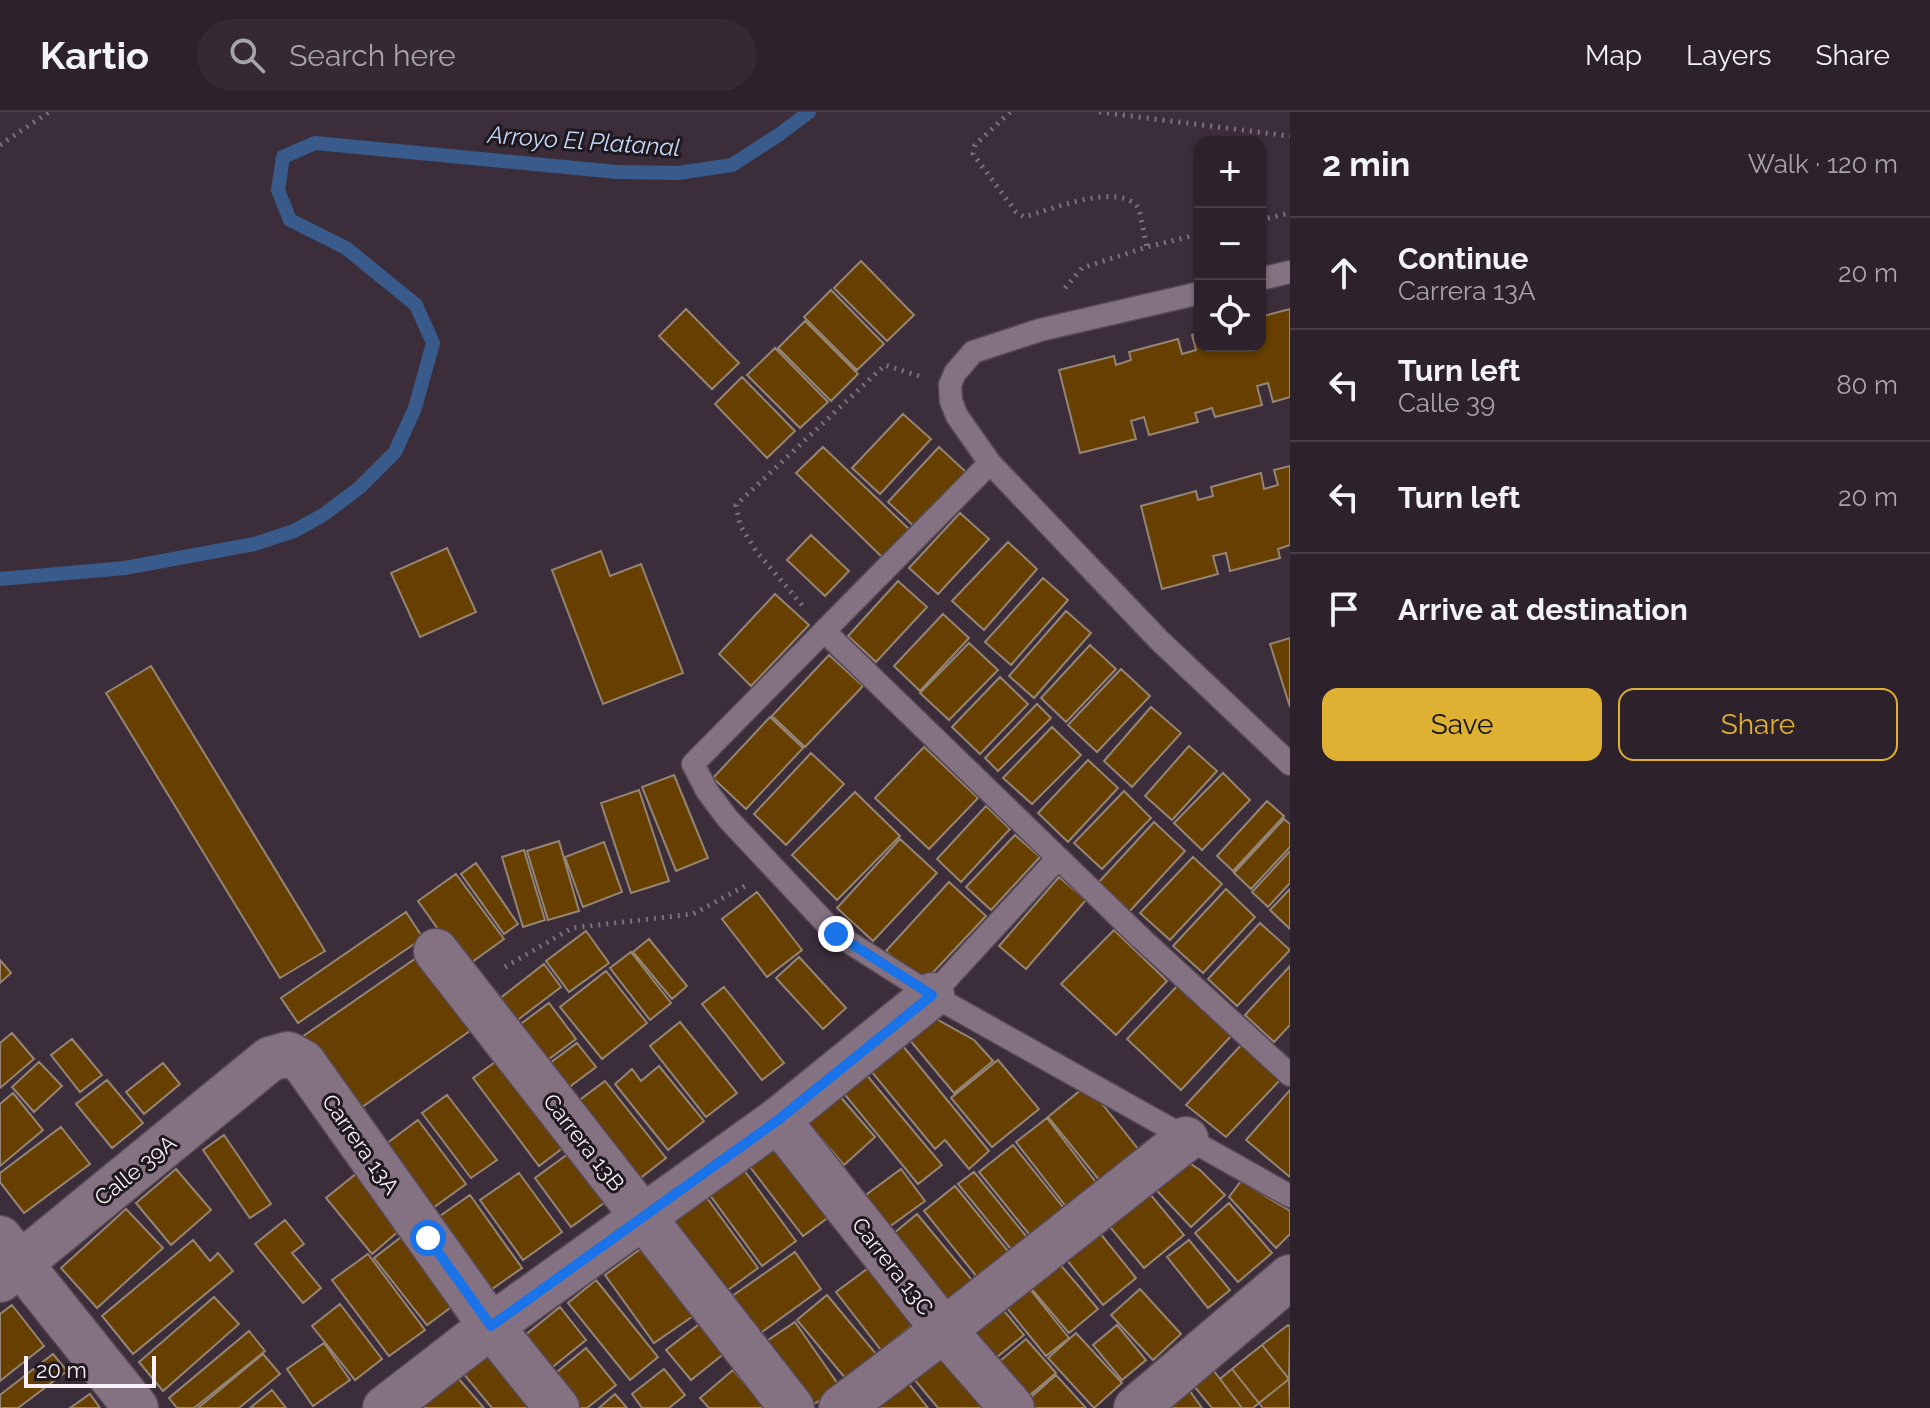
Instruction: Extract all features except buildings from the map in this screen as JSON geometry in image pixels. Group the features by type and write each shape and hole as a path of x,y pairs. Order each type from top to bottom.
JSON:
{"street":[{"name":"Carrera 13B","path":"436,951 792,1408"},
{"path":"385,1408 491,1326 778,1120 932,995"},
{"name":"Carrera 13A","path":"270,1059 288,1054 303,1062 491,1326 557,1408"},
{"name":"Calle 39A","path":"7,1261 270,1059"},
{"name":"Carrera 13C","path":"778,1120 944,1330 1012,1408"},
{"path":"841,1408 1186,1139"},
{"path":"7,1261 136,1408"},
{"path":"1136,1408 1290,1277"}],"lane":[{"path":"1266,278 1290,272"},
{"path":"1194,294 1040,330 973,352 955,373 950,385 951,401 957,416 990,463 1159,640 1290,764"},
{"path":"990,463 693,764 707,791 728,819 836,934 932,995 1290,1196"},
{"path":"824,631 1142,939 1290,1075"},
{"path":"932,995 1058,858"}],"path":[{"path":"0,145 49,112"},
{"path":"1010,112 975,145 973,154 1016,212 1024,217 1092,197 1129,200 1139,209 1147,247"},
{"path":"1099,112 1290,136"},
{"path":"1266,219 1290,213"},
{"path":"1040,330 1055,301 1082,268 1194,235"},
{"path":"824,631 756,551 740,525 736,505 885,365 950,385"},
{"path":"467,992 521,956 572,928 693,914 776,870"}],"waterway":[{"name":"Arroyo El Platanal","path":"0,579 125,568 254,544 294,531 323,515 359,488 395,452 415,408 433,343 416,305 346,248 290,220 278,190 283,157 315,143 617,172 678,173 732,165 809,112"}],"route":[{"path":"428,1238 491,1326 778,1120 932,995 836,934"}]}
